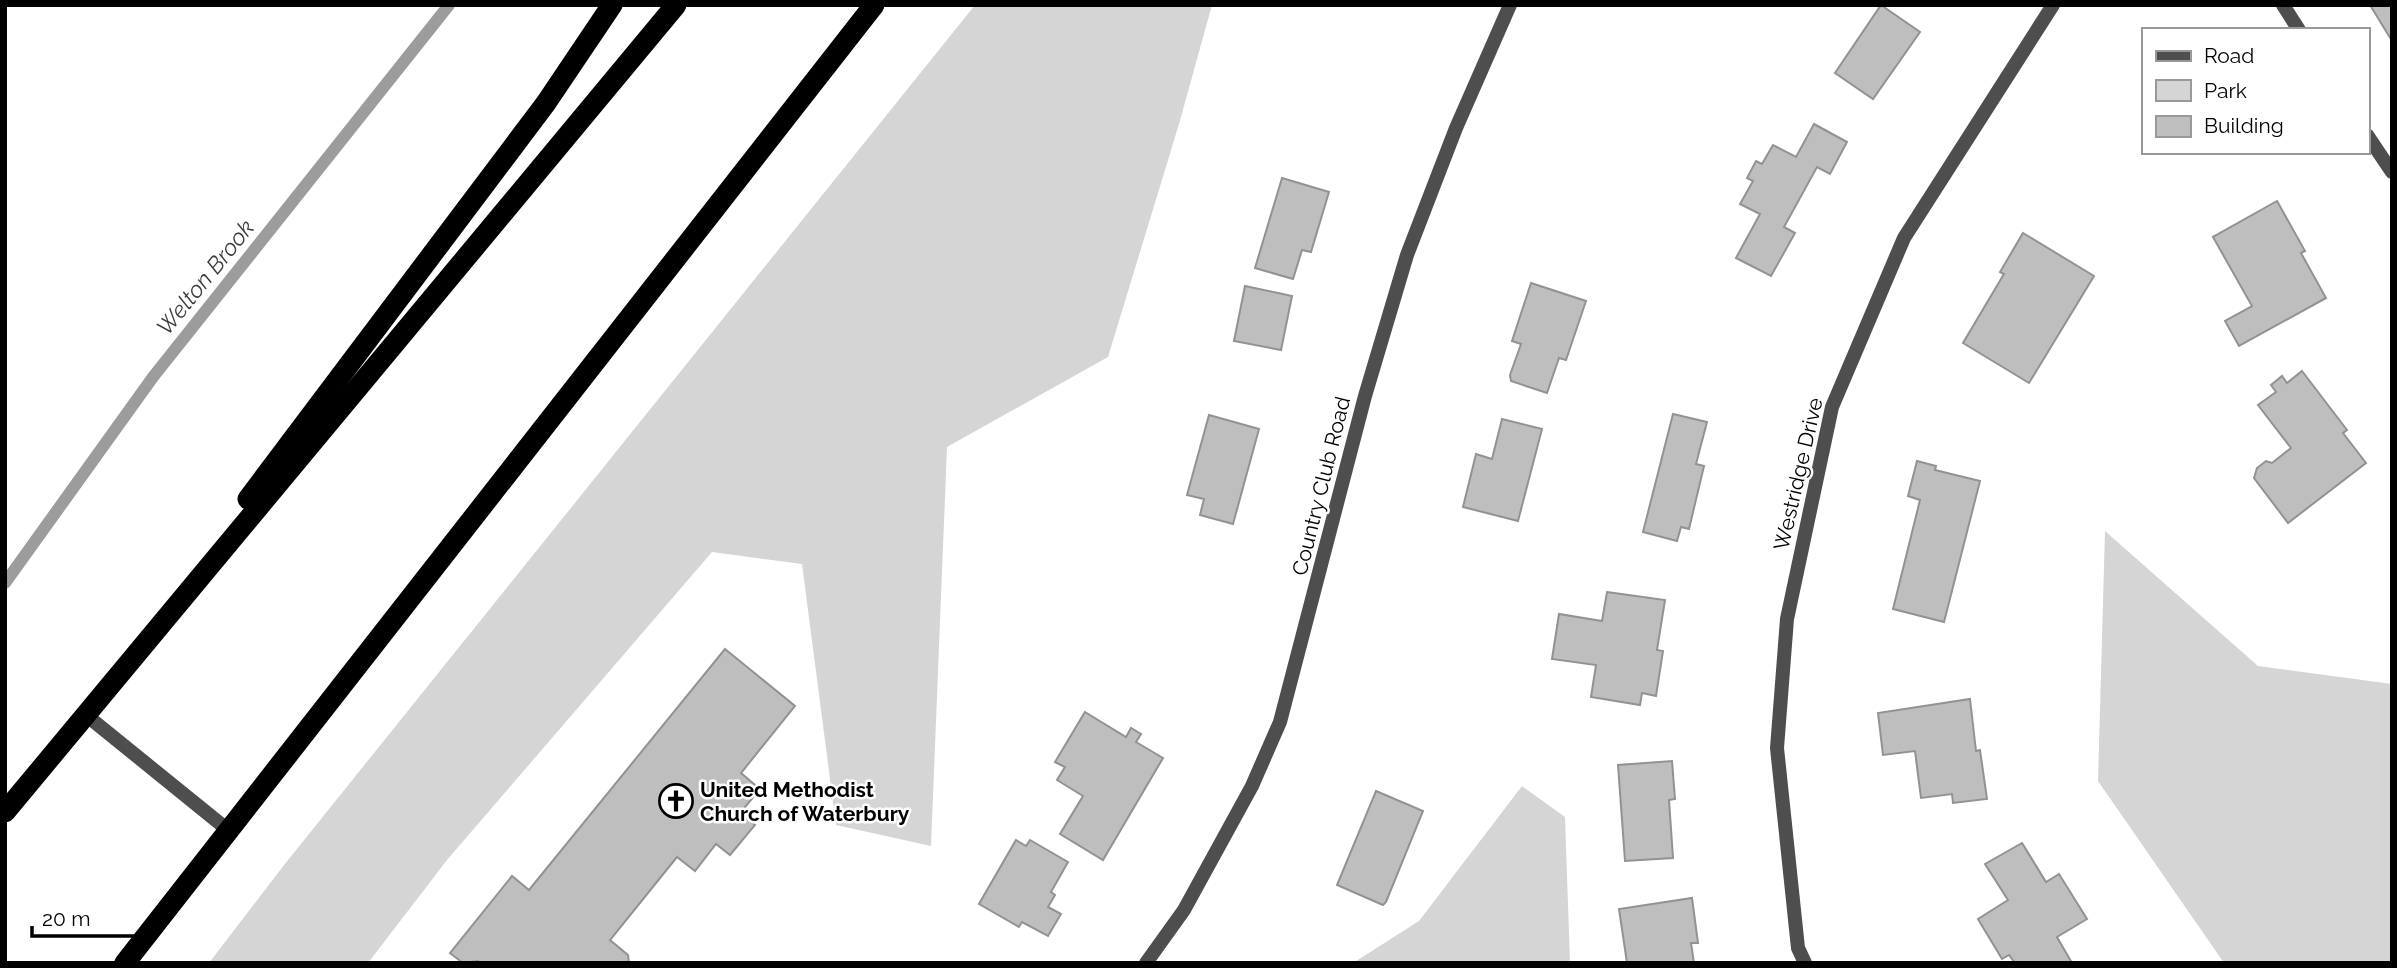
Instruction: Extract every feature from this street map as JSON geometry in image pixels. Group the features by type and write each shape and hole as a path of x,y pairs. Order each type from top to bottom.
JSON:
{"highway":[{"path":"86,715 545,103 612,5"},
{"path":"5,812 676,5"},
{"path":"125,963 874,5"}],"street":[{"name":"Country Club Road","path":"1146,963 1184,911 1252,786 1280,722 1365,396 1407,255 1456,128 1510,5"},
{"name":"Westridge Drive","path":"1805,963 1797,956 1777,748 1787,619 1832,407 1903,238 2053,5"},
{"path":"2283,5 2298,28"},
{"path":"2369,138 2392,172"},
{"path":"86,715 228,830"}],"green space":[{"path":"975,5 1212,5 1108,357 947,447 931,846 836,825 802,564 712,552 447,860 368,963 209,963 284,865"},
{"path":"2105,531 2258,666 2392,684 2392,963 2224,963 2098,781"},
{"path":"1522,786 1565,817 1570,963 1353,963 1419,921"}],"building":[{"path":"1881,5 1920,32 1873,99 1835,73"},
{"path":"2370,5 2392,5 2392,41"},
{"path":"1814,124 1847,142 1830,174 1817,167 1784,227 1795,233 1771,276 1736,258 1760,214 1740,204 1753,181 1747,178 1756,161 1762,164 1773,145 1796,157"},
{"path":"1282,178 1329,192 1311,252 1302,250 1293,279 1255,268"},
{"path":"2277,201 2305,251 2301,253 2326,298 2239,346 2225,321 2252,306 2213,237"},
{"path":"2023,233 2094,276 2029,383 1963,343 2004,274 2000,272"},
{"path":"1531,283 1586,301 1566,360 1559,358 1547,393 1511,381 1510,375 1521,344 1512,341"},
{"path":"1245,286 1292,296 1281,350 1234,341"},
{"path":"2302,371 2347,430 2343,433 2366,463 2288,523 2254,478 2257,468 2266,461 2272,463 2291,448 2258,405 2276,392 2271,385 2282,376 2287,383"},
{"path":"1673,414 1707,422 1696,464 1704,466 1689,529 1681,527 1677,541 1643,532"},
{"path":"1209,415 1259,429 1233,524 1200,515 1204,499 1187,495"},
{"path":"1502,419 1542,429 1518,521 1463,507 1476,454 1492,459"},
{"path":"1917,461 1936,466 1935,470 1980,481 1944,622 1893,609 1920,500 1908,496"},
{"path":"1607,592 1665,600 1657,650 1663,651 1656,696 1642,693 1640,705 1591,697 1596,665 1552,659 1559,614 1602,621"},
{"name":"United Methodist Church of Waterbury","path":"725,649 795,706 741,773 760,789 740,813 755,825 730,855 716,844 695,871 677,857 610,940 628,955 629,963 463,963 450,953 512,876 529,890"},
{"path":"1970,699 1976,751 1980,750 1987,799 1953,803 1952,794 1921,798 1915,751 1883,755 1878,713"},
{"path":"1085,712 1126,737 1131,728 1141,734 1136,742 1163,758 1103,860 1060,834 1083,796 1057,780 1065,767 1055,762"},
{"path":"1672,761 1675,799 1669,800 1673,858 1625,861 1618,765"},
{"path":"1376,791 1423,811 1383,905 1337,885"},
{"path":"1016,840 1026,846 1030,840 1068,862 1051,892 1055,895 1048,907 1061,914 1048,936 1022,922 1019,927 979,904"},
{"path":"2022,843 2046,882 2059,874 2087,919 2057,937 2072,963 2015,963 2009,955 2002,959 1978,919 2008,900 1985,864"},
{"path":"1692,898 1698,943 1691,943 1694,963 1627,963 1619,909"}],"waterway":[{"name":"Welton Brook","path":"5,583 153,377 449,5"}],"place":[{"name":"United Methodist Church of Waterbury","path":"676,801"}]}
